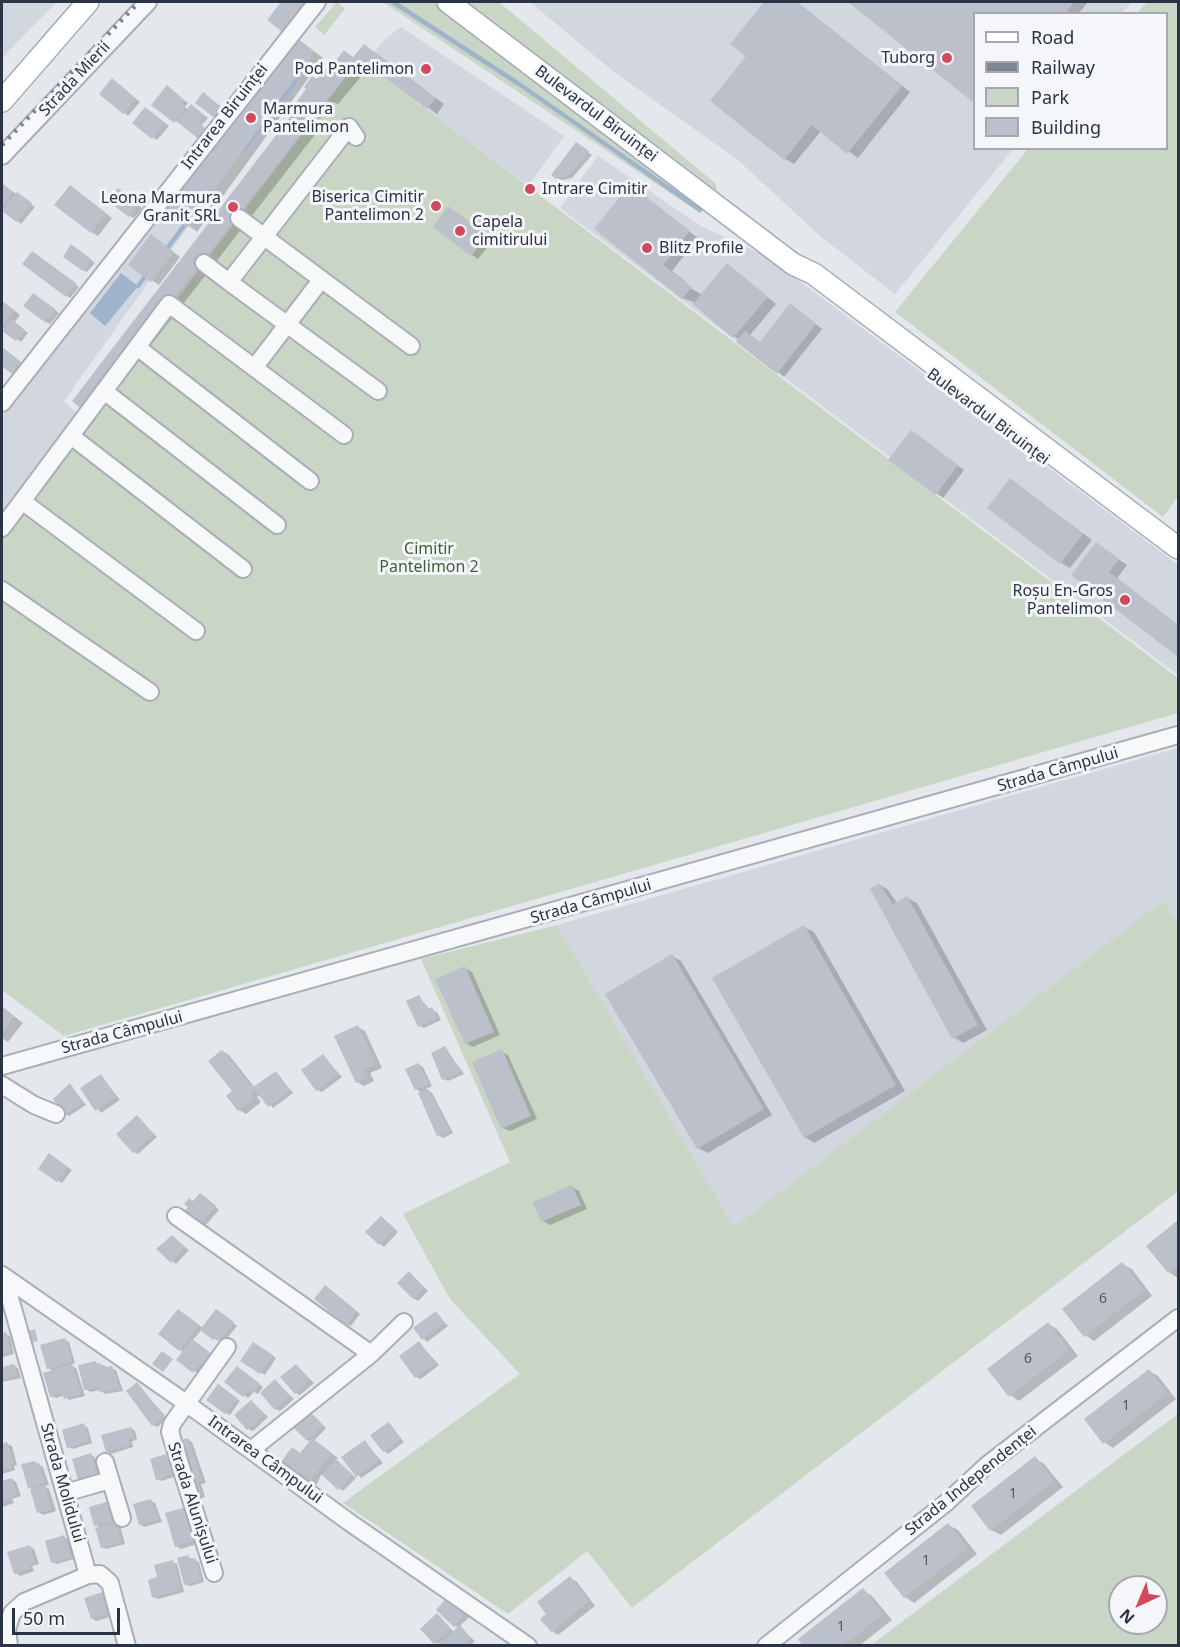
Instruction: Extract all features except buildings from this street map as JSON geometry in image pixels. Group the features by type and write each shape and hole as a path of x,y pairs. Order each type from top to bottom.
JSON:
{"main road":[{"path":"2,101 88,2"},
{"name":"Bulevardul Biruinței","path":"448,2 801,270 814,274 1179,548"},
{"name":"Bulevardul Biruinței","path":"801,270 807,281 1179,561"}],"street":[{"name":"Strada Mierii","path":"2,156 148,2"},
{"name":"Intrarea Biruinței","path":"2,403 317,2"},
{"path":"229,282 349,127 356,137"},
{"path":"238,218 411,346"},
{"path":"204,263 378,391"},
{"path":"254,368 321,280"},
{"path":"2,528 169,304 344,435"},
{"path":"137,347 310,481"},
{"path":"104,392 277,525"},
{"path":"71,436 243,569"},
{"path":"22,501 196,631"},
{"path":"2,590 150,692"},
{"name":"Strada Câmpului","path":"2,1066 422,950 1179,735"},
{"path":"2,1085 20,1098 56,1114"},
{"path":"176,1216 371,1354"},
{"name":"Intrarea Câmpului","path":"3,1276 186,1403 358,1529 528,1646"},
{"name":"Strada Molidului","path":"3,1276 88,1575"},
{"name":"Strada Independenței","path":"766,1646 947,1502 987,1465 1179,1318"},
{"path":"251,1450 371,1354 404,1322"},
{"name":"Strada Alunișului","path":"214,1573 170,1438 172,1424 227,1347"},
{"path":"105,1462 122,1518"},
{"path":"65,1494 111,1480"},
{"path":"9,1646 7,1629 12,1613 24,1602 88,1575 100,1574 110,1583 127,1646"}],"shaded area":[{"path":"2,2 57,2 2,58"},
{"path":"530,2 1132,2 1123,12 973,12 973,150 1012,150 895,294 820,236 738,160 614,72"},
{"path":"401,27 564,136 528,186 365,63 384,40"},
{"path":"598,156 701,226 766,256 1178,565 1178,675 560,208"},
{"path":"164,211 187,228 64,401 80,417 5,515 2,512 2,418"},
{"path":"1178,748 1178,922 1162,902 734,1227 557,925"}],"green space":[{"path":"337,2 345,9 324,35 315,27"},
{"path":"383,2 499,2 716,184 717,194 700,213"},
{"path":"1147,2 1178,2 1178,496 1163,517 895,312 1027,150 1168,150 1168,12 1138,12"},
{"name":"Cimitir Pantelimon 2","path":"365,63 1178,678 1178,713 64,1036 2,990 2,529 353,67 359,71"},
{"path":"1163,901 1178,922 1178,1191 632,1608 587,1551 508,1614 343,1503 520,1374 450,1299 403,1214 510,1162 421,959 557,925 734,1227"},
{"path":"1178,1414 1178,1645 871,1645"}],"water":[{"path":"121,273 138,286 105,326 90,313"}],"waterway":[{"path":"393,2 519,84 700,210"},
{"path":"244,149 295,82"},
{"path":"165,251 187,222"},
{"path":"138,286 147,274"}],"railway":[{"path":"2,145 139,2"}],"place":[{"name":"Tuborg","path":"947,58"},
{"name":"Pod Pantelimon","path":"426,69"},
{"name":"Marmura Pantelimon","path":"251,118"},
{"name":"Intrare Cimitir","path":"530,189"},
{"name":"Biserica Cimitir Pantelimon 2","path":"436,206"},
{"name":"Leona Marmura Granit SRL","path":"233,207"},
{"name":"Capela cimitirului","path":"460,231"},
{"name":"Blitz Profile","path":"647,248"},
{"name":"Roșu En-Gros Pantelimon","path":"1125,600"}]}
